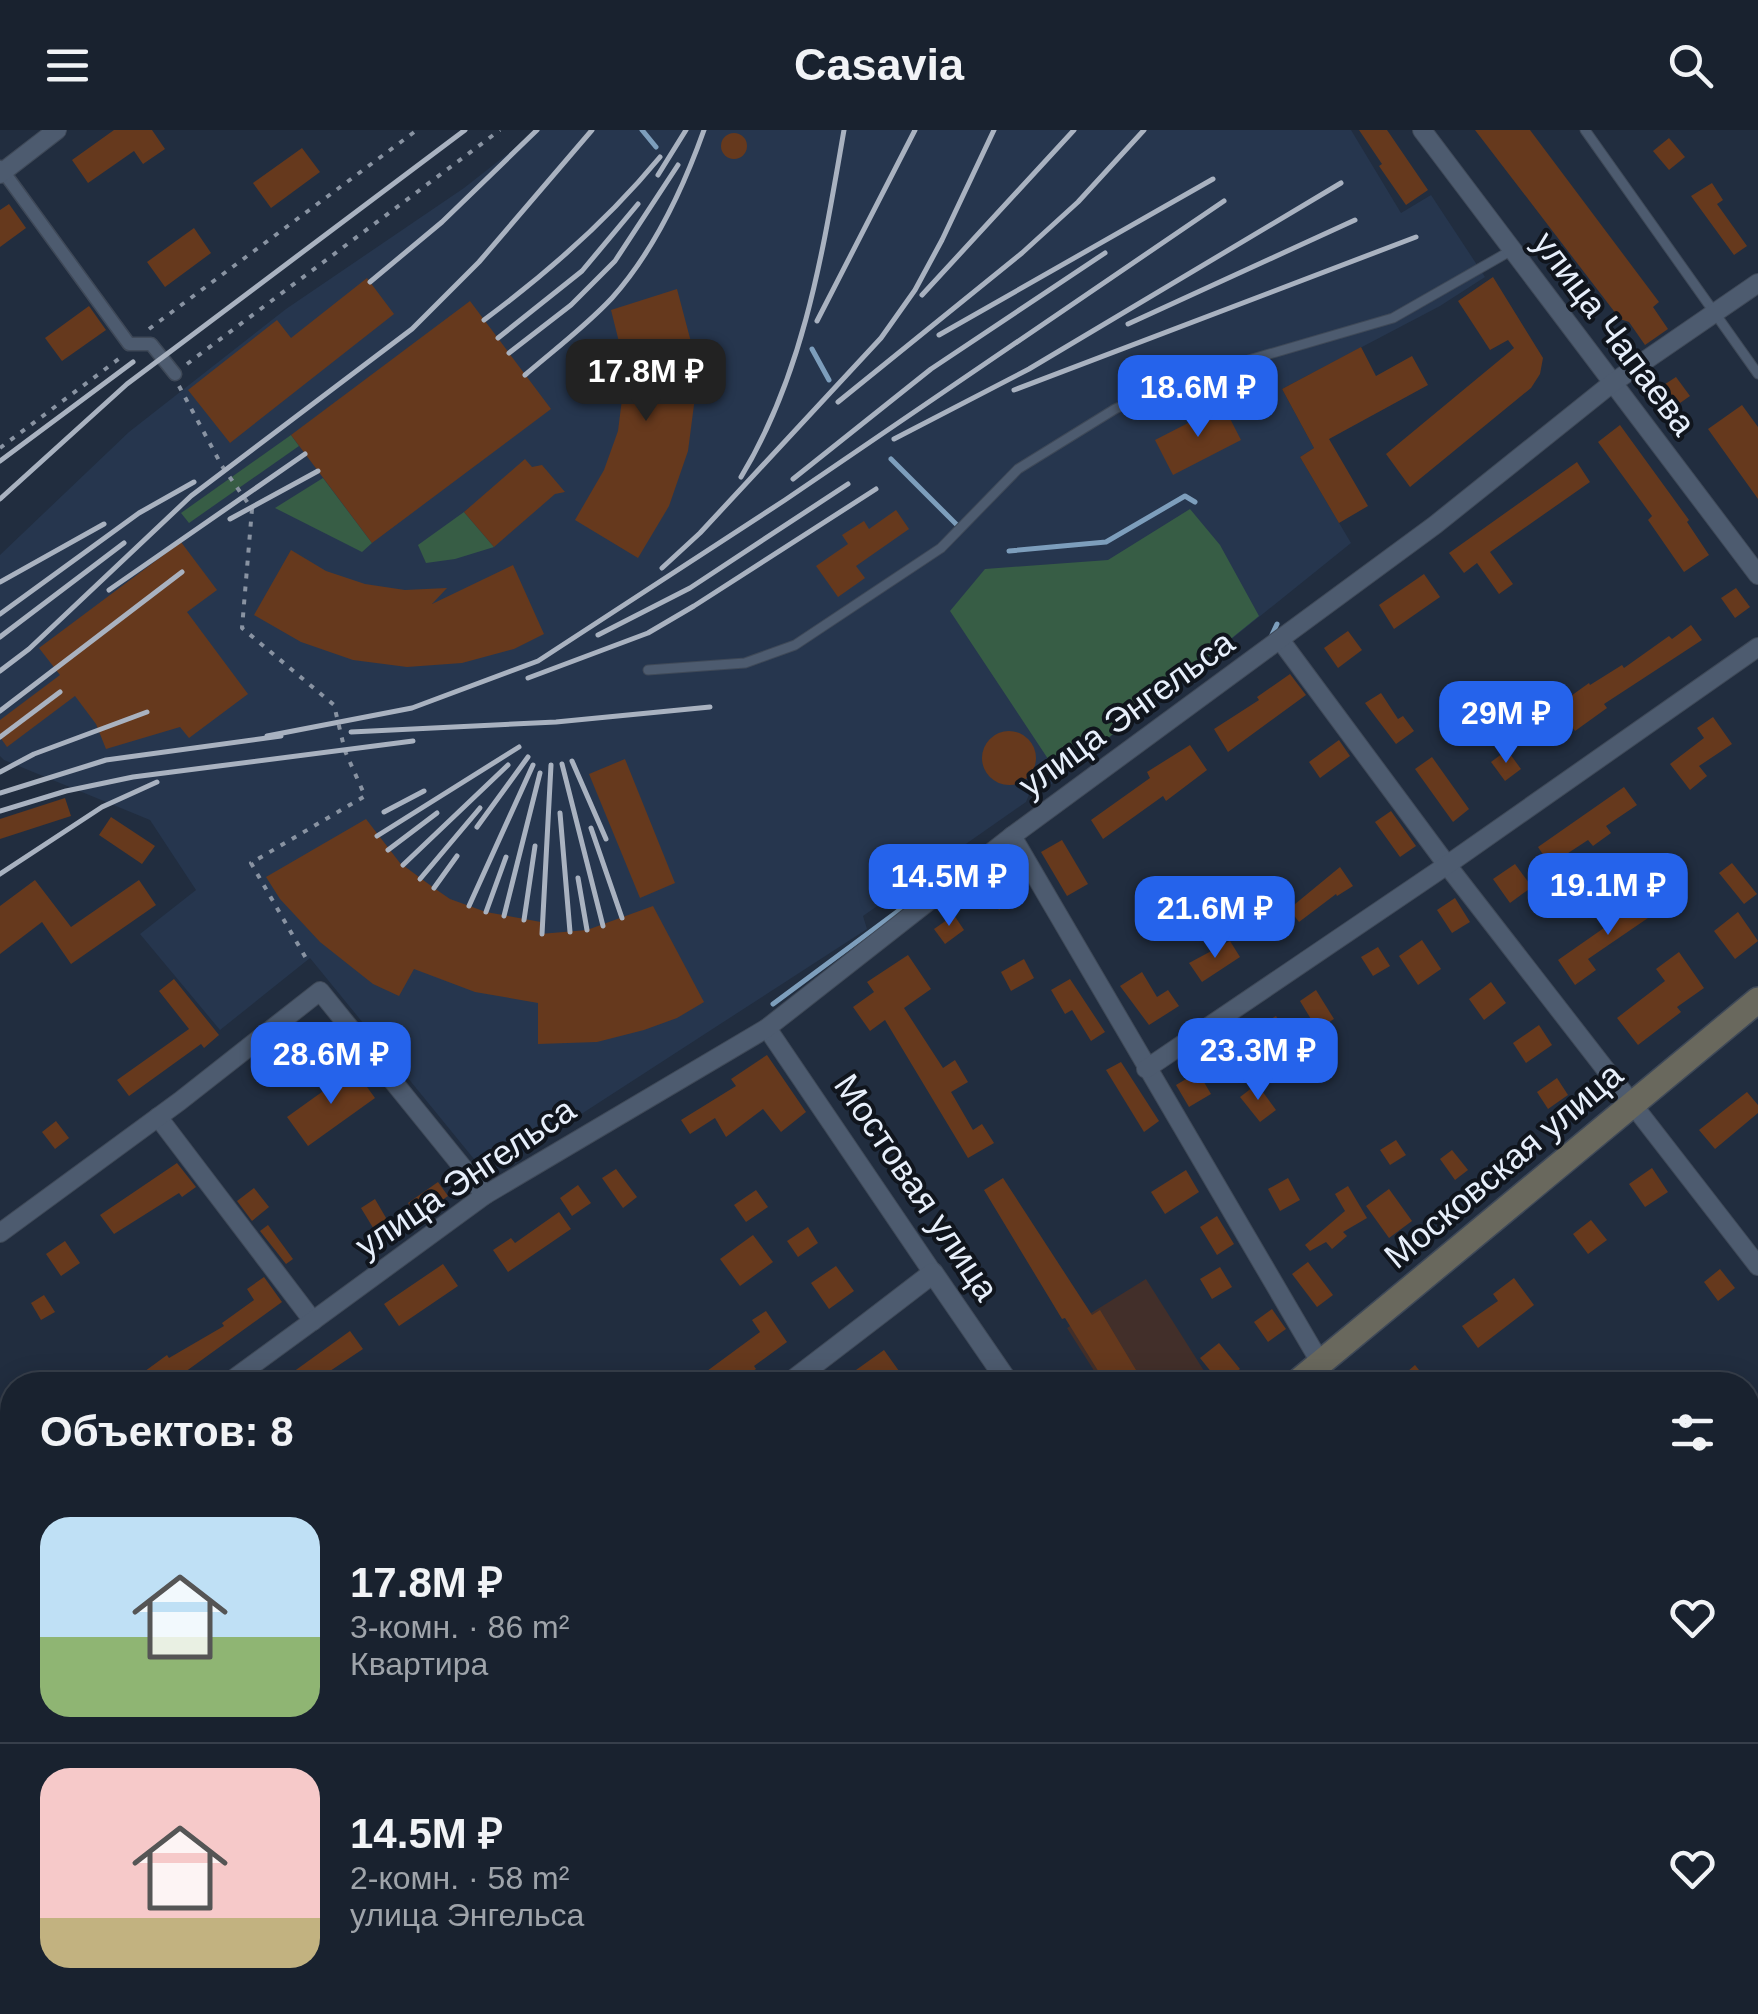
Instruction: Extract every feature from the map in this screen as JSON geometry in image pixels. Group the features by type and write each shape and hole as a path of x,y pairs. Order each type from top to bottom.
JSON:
{"main road":[{"name":"Московская улица","path":"1309,1372 1758,1000"}],"street":[{"path":"57,130 1,170 132,345 150,344 175,374"},
{"name":"улица Чапаева","path":"1422,130 1758,574"},
{"name":"улица Энгельса","path":"243,1372 486,1195 767,1028 1012,836 1436,525 1611,384 1758,282"},
{"path":"1280,640 1447,865 1758,1266"},
{"path":"1146,1069 1758,647"},
{"path":"1012,836 1320,1362"},
{"path":"0,1232 158,1117 320,991 486,1195"},
{"name":"Мостовая улица","path":"767,1028 1001,1372"},
{"path":"158,1117 313,1321"},
{"path":"804,1372 933,1273"}],"lane":[{"path":"1585,130 1758,374"},
{"path":"648,670 745,663 786,649 941,548 1018,468 1116,409 1206,372 1393,318 1512,250"}],"path":[{"path":"0,448 416,130"},
{"path":"307,960 251,863 365,796 346,751 334,705 242,628 252,509 222,466 175,374 500,130"}],"shaded area":[{"path":"538,130 1351,130 1401,213 1431,195 1485,277 1440,306 1282,389 1314,448 1300,457 1351,543 1044,790 1030,792 1026,802 863,916 867,929 487,1175 310,958 220,1030 140,934 196,890 150,820 0,756 0,555 129,432 286,309 464,188"},
{"path":"1146,1279 1205,1372 1095,1372 1067,1328"}],"green space":[{"path":"291,435 299,446 189,523 181,513"},
{"path":"323,478 372,543 362,552 275,508"},
{"path":"1190,509 1220,545 1259,616 1060,777 950,611 985,569 1108,560"},
{"path":"464,512 494,547 426,563 418,545"}],"building":[{"path":"114,130 152,130 165,149 143,164 134,151 88,183 72,160"},
{"path":"1359,130 1387,130 1428,190 1406,205"},
{"path":"1475,130 1530,130 1659,302 1653,307 1668,329 1645,345 1629,322 1620,319"},
{"path":"734,133 743,137 747,146 743,155 734,159 725,155 721,146 725,137"},
{"path":"1669,138 1685,157 1669,170 1653,151"},
{"path":"302,148 320,172 271,208 253,183"},
{"path":"1712,183 1723,200 1717,204 1747,246 1734,255 1691,196"},
{"path":"9,204 26,228 0,247 0,210"},
{"path":"194,228 211,253 165,287 147,262"},
{"path":"1493,277 1543,358 1540,374 1531,388 1410,487 1386,454 1514,348 1508,340 1490,350 1458,301"},
{"path":"367,278 394,314 230,443 188,390 277,320 291,338"},
{"path":"677,289 691,342 695,397 688,451 669,506 638,558 575,520 604,470 618,431 623,391 621,350 611,310"},
{"path":"470,301 551,409 372,543 291,435"},
{"path":"89,306 106,330 62,361 45,338"},
{"path":"1361,347 1376,376 1412,356 1428,385 1329,439 1368,506 1339,523 1300,457 1314,448 1282,389"},
{"path":"1676,377 1690,396 1670,410 1656,390"},
{"path":"1223,405 1241,440 1173,475 1155,440"},
{"path":"1742,405 1758,427 1758,499 1708,429"},
{"path":"1620,425 1689,520 1709,555 1684,572 1648,520 1652,516 1598,442"},
{"path":"525,459 532,467 542,465 565,492 555,494 494,547 464,512"},
{"path":"1577,462 1590,482 1490,552 1513,584 1499,594 1477,563 1464,573 1449,553"},
{"path":"896,510 909,529 856,566 865,578 838,597 816,566 848,544 842,535 864,521 869,529"},
{"path":"181,542 217,590 187,612 248,694 189,738 180,727 106,749 96,724 75,696 7,747 0,737 0,720 60,675 39,648"},
{"path":"291,550 326,571 365,584 405,590 447,588 432,604 513,565 544,634 514,649 462,663 407,667 353,660 301,642 254,615"},
{"path":"1424,574 1440,597 1394,629 1379,605"},
{"path":"1736,588 1750,607 1735,618 1721,598"},
{"path":"1691,625 1702,640 1604,704 1607,708 1575,731 1557,706 1589,683 1622,665 1624,668"},
{"path":"1348,631 1362,650 1338,668 1324,648"},
{"path":"1290,674 1306,695 1228,752 1214,729"},
{"path":"1381,693 1398,719 1403,716 1414,731 1396,744 1365,703"},
{"path":"1515,707 1531,726 1514,741 1497,722"},
{"path":"1713,717 1732,744 1699,766 1707,776 1690,790 1670,764 1704,738 1697,728"},
{"path":"1009,731 1028,739 1036,758 1028,777 1009,785 990,777 982,758 990,739"},
{"path":"1339,740 1350,756 1320,778 1309,762"},
{"path":"1190,745 1207,770 1166,801 1163,796 1103,839 1091,820 1150,778 1147,772"},
{"path":"1507,750 1521,769 1505,781 1491,762"},
{"path":"1432,757 1469,809 1453,822 1415,769"},
{"path":"625,759 675,883 640,898 589,774"},
{"path":"1624,787 1637,805 1606,826 1611,833 1593,846 1588,840 1550,865 1538,847"},
{"path":"65,798 71,816 0,839 0,819"},
{"path":"1391,811 1416,846 1400,857 1375,822"},
{"path":"111,817 155,846 142,864 99,835"},
{"path":"366,819 400,863 450,899 486,912 541,922 540,934 587,930 653,906 704,1002 677,1018 597,1042 538,1044 538,1003 475,992 414,969 399,996 373,984 320,942 280,899 266,877"},
{"path":"1062,840 1088,884 1067,896 1041,852"},
{"path":"1732,863 1757,894 1744,904 1719,873"},
{"path":"1515,864 1532,887 1510,903 1493,879"},
{"path":"1340,867 1353,886 1299,922 1289,909"},
{"path":"1009,877 1021,897 999,910 987,891"},
{"path":"35,880 71,927 139,880 156,905 71,964 42,922 0,954 0,906"},
{"path":"1657,891 1667,905 1588,959 1596,970 1575,985 1558,960"},
{"path":"1455,898 1470,922 1452,933 1437,910"},
{"path":"1738,912 1758,941 1735,959 1714,931"},
{"path":"954,915 964,930 945,944 934,929"},
{"path":"1422,940 1441,969 1418,985 1399,956"},
{"path":"1230,941 1240,957 1202,982 1189,963"},
{"path":"1378,947 1390,966 1373,976 1361,957"},
{"path":"1679,952 1704,988 1677,1007 1681,1012 1638,1045 1617,1018 1665,981 1656,969"},
{"path":"908,955 931,989 904,1008 943,1068 955,1060 968,1082 951,1092 973,1130 982,1124 994,1143 968,1158 885,1020 870,1031 853,1007 874,992 867,982"},
{"path":"1024,959 1034,978 1011,991 1001,972"},
{"path":"1142,972 1157,997 1168,990 1179,1006 1149,1025 1120,986"},
{"path":"174,979 219,1035 129,1096 117,1080 189,1029 159,991"},
{"path":"1070,979 1105,1032 1091,1041 1072,1010 1065,1014 1051,990"},
{"path":"1491,982 1506,1003 1484,1020 1469,999"},
{"path":"1316,990 1334,1019 1317,1029 1300,1001"},
{"path":"1276,1016 1289,1037 1266,1051 1253,1029"},
{"path":"1539,1025 1552,1045 1526,1063 1513,1043"},
{"path":"767,1055 806,1112 781,1132 763,1109 726,1137 715,1118 690,1134 681,1120 736,1086 731,1079"},
{"path":"1121,1062 1159,1121 1144,1132 1106,1070"},
{"path":"354,1069 375,1098 308,1146 287,1117"},
{"path":"1198,1072 1211,1094 1189,1107 1176,1085"},
{"path":"1557,1078 1568,1095 1548,1109 1537,1092"},
{"path":"1257,1084 1276,1110 1260,1122 1240,1097"},
{"path":"1747,1092 1758,1105 1758,1113 1715,1149 1699,1130"},
{"path":"56,1121 69,1138 55,1149 42,1132"},
{"path":"1396,1140 1406,1155 1390,1165 1380,1150"},
{"path":"1452,1150 1468,1170 1455,1180 1440,1159"},
{"path":"177,1163 196,1187 182,1197 179,1193 114,1234 100,1215"},
{"path":"1652,1168 1668,1192 1645,1207 1629,1184"},
{"path":"616,1169 637,1197 623,1208 602,1178"},
{"path":"1186,1170 1199,1192 1165,1214 1151,1192"},
{"path":"1003,1178 1092,1315 1100,1310 1137,1372 1099,1372 984,1190"},
{"path":"1288,1178 1300,1200 1280,1211 1268,1189"},
{"path":"438,1182 448,1196 418,1217 408,1203"},
{"path":"578,1185 591,1203 572,1216 560,1198"},
{"path":"1348,1186 1367,1218 1343,1232 1347,1236 1332,1249 1326,1242 1310,1251 1305,1245 1345,1211 1335,1194"},
{"path":"254,1188 269,1207 252,1221 237,1201"},
{"path":"1389,1189 1412,1221 1389,1238 1366,1206"},
{"path":"756,1190 768,1207 746,1222 734,1205"},
{"path":"375,1199 389,1223 375,1231 361,1208"},
{"path":"559,1212 571,1229 508,1272 493,1250 511,1238 515,1243"},
{"path":"1217,1216 1234,1244 1217,1255 1200,1227"},
{"path":"1591,1220 1607,1240 1588,1254 1573,1234"},
{"path":"268,1225 293,1259 286,1264 260,1231"},
{"path":"808,1227 818,1243 798,1257 787,1241"},
{"path":"753,1235 773,1262 740,1286 720,1259"},
{"path":"65,1241 80,1263 61,1276 46,1254"},
{"path":"1308,1262 1333,1295 1317,1307 1292,1274"},
{"path":"443,1264 458,1286 399,1326 384,1304"},
{"path":"836,1266 854,1291 829,1309 811,1283"},
{"path":"1220,1267 1232,1287 1212,1299 1200,1279"},
{"path":"1720,1269 1735,1288 1718,1301 1704,1282"},
{"path":"264,1277 282,1302 185,1372 144,1372 167,1355 169,1358 224,1326 222,1323 254,1300 247,1289"},
{"path":"1514,1278 1534,1305 1478,1348 1462,1326 1498,1301 1493,1294"},
{"path":"44,1295 55,1312 41,1320 31,1303"},
{"path":"1272,1309 1286,1329 1268,1342 1254,1322"},
{"path":"766,1311 787,1342 754,1366 752,1372 706,1372 760,1332 752,1320"},
{"path":"350,1331 363,1349 328,1372 293,1372"},
{"path":"1219,1343 1240,1369 1211,1372 1200,1358"},
{"path":"884,1350 900,1372 853,1372"}],"waterway":[{"path":"642,130 656,147"},
{"path":"812,349 829,380"},
{"path":"891,459 958,526"},
{"path":"1009,551 1106,542 1185,496 1195,502"},
{"path":"1271,637 1277,624"},
{"path":"773,1004 979,851"}],"railway":[{"path":"0,499 127,384 465,130"},
{"path":"370,282 442,222 537,130"},
{"path":"0,671 29,649 191,496 412,329 479,262 592,130"},
{"path":"658,175 686,130"},
{"path":"525,375 592,318 627,280 666,218 704,130"},
{"path":"741,477 781,395 809,309 844,130"},
{"path":"817,321 915,130"},
{"path":"662,568 700,533 881,338 915,290 994,130"},
{"path":"922,295 1074,130"},
{"path":"838,402 1022,253 1078,202 1144,130"},
{"path":"484,320 577,244 660,157"},
{"path":"509,353 571,305 615,261 678,165"},
{"path":"939,335 1213,179"},
{"path":"894,439 1029,369 1341,183"},
{"path":"267,736 412,708 538,661 785,500 1224,201"},
{"path":"498,338 582,271 638,204"},
{"path":"1128,324 1355,220"},
{"path":"1014,390 1416,237"},
{"path":"793,479 931,369 1105,253"},
{"path":"0,461 133,362"},
{"path":"109,590 305,454"},
{"path":"230,519 318,471"},
{"path":"0,614 139,513 194,482"},
{"path":"598,635 690,588 848,484"},
{"path":"528,678 648,633 876,489"},
{"path":"0,582 104,524"},
{"path":"0,637 124,543"},
{"path":"0,711 182,572"},
{"path":"0,737 60,692"},
{"path":"351,732 556,722 710,707"},
{"path":"0,772 34,754 147,712"},
{"path":"0,793 106,760 281,736"},
{"path":"0,811 66,791 133,777 413,741"},
{"path":"377,836 519,747"},
{"path":"477,827 528,757"},
{"path":"572,761 606,839"},
{"path":"562,764 603,926"},
{"path":"403,865 508,765"},
{"path":"469,906 533,765"},
{"path":"542,934 551,765"},
{"path":"504,916 540,773"},
{"path":"0,874 102,807 157,782"},
{"path":"384,812 424,791"},
{"path":"420,879 480,808"},
{"path":"388,850 437,813"},
{"path":"560,813 570,932"},
{"path":"591,828 622,918"},
{"path":"524,920 535,846"},
{"path":"434,888 457,856"},
{"path":"486,912 506,857"},
{"path":"578,878 587,930"}]}
